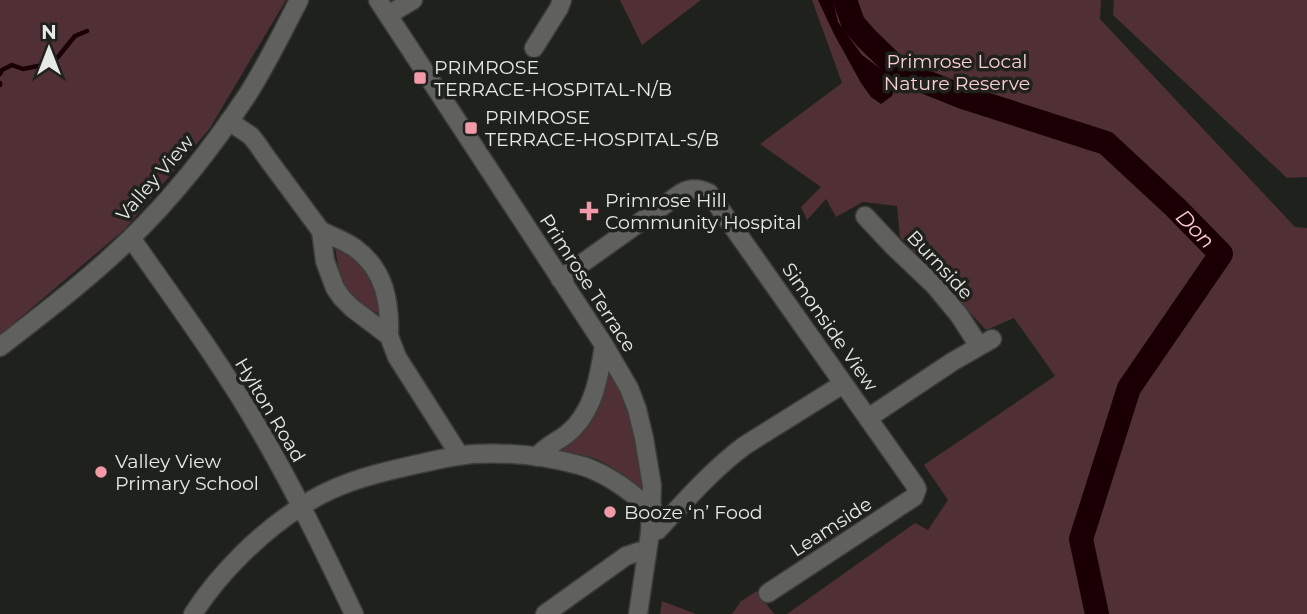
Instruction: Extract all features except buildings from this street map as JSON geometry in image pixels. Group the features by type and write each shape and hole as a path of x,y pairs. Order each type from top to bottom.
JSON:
{"street":[{"name":"Valley View","path":"0,347 88,278 163,205 250,91 299,0"},
{"path":"383,8 413,0"},
{"path":"534,48 562,0"},
{"name":"Primrose Terrace","path":"383,8 604,345 629,388 645,439 652,486 649,541 638,614"},
{"path":"229,121 251,136 321,231 355,248 372,263 387,294 390,311 389,336 397,357 460,456"},
{"name":"Simonside View","path":"560,279 681,193 688,189 709,193 915,485 916,495"},
{"name":"Burnside","path":"865,216 935,286 986,343 952,362 868,418"},
{"path":"321,231 325,261 335,288 352,308 389,336"},
{"name":"Hylton Road","path":"131,238 258,426 302,505 354,614"},
{"path":"537,457 542,450 578,423 586,411 599,376 604,345"},
{"path":"545,614 649,541 730,456 844,384"},
{"path":"193,614 212,588 251,547 302,505 361,478 416,464 460,456 496,454 537,457 579,465 602,473 652,506"},
{"name":"Leamside","path":"768,593 916,495"}],"green space":[{"path":"0,0 286,0 210,128 125,229 0,335"},
{"path":"620,0 701,0 642,45"},
{"name":"Primrose Local Nature Reserve","path":"812,0 1101,0 1100,19 1295,227 1307,228 1307,614 787,614 915,523 928,530 948,500 924,465 1055,376 1014,318 986,330 900,237 897,206 863,202 836,217 826,199 807,220 801,207 821,187 760,144 842,83"},
{"path":"1114,0 1307,0 1307,177 1287,178 1113,15"},
{"path":"335,247 355,260 368,274 373,282 381,315 359,302 346,289"},
{"path":"610,374 626,400 631,415 644,491 624,475 596,459 560,452 577,435 590,416"},
{"path":"757,591 774,614 732,614 741,601"},
{"path":"662,601 696,614 660,614"}],"shaded area":[{"path":"818,0 833,0 838,22 862,55 885,72 895,85 892,96 881,104 871,97 861,83"}],"waterway":[{"name":"Don","path":"845,0 853,23 901,72 963,97 1106,143 1221,254 1129,388 1081,539 1097,614"},
{"path":"0,74 12,65 23,69 53,63 75,36 87,31"}],"place":[{"name":"PRIMROSE TERRACE-HOSPITAL-N/B","path":"420,78"},
{"name":"PRIMROSE TERRACE-HOSPITAL-S/B","path":"471,128"},
{"name":"Primrose Hill Community Hospital","path":"589,211"},
{"name":"Valley View Primary School","path":"101,472"},
{"name":"Booze ‘n’ Food","path":"610,512"}]}
